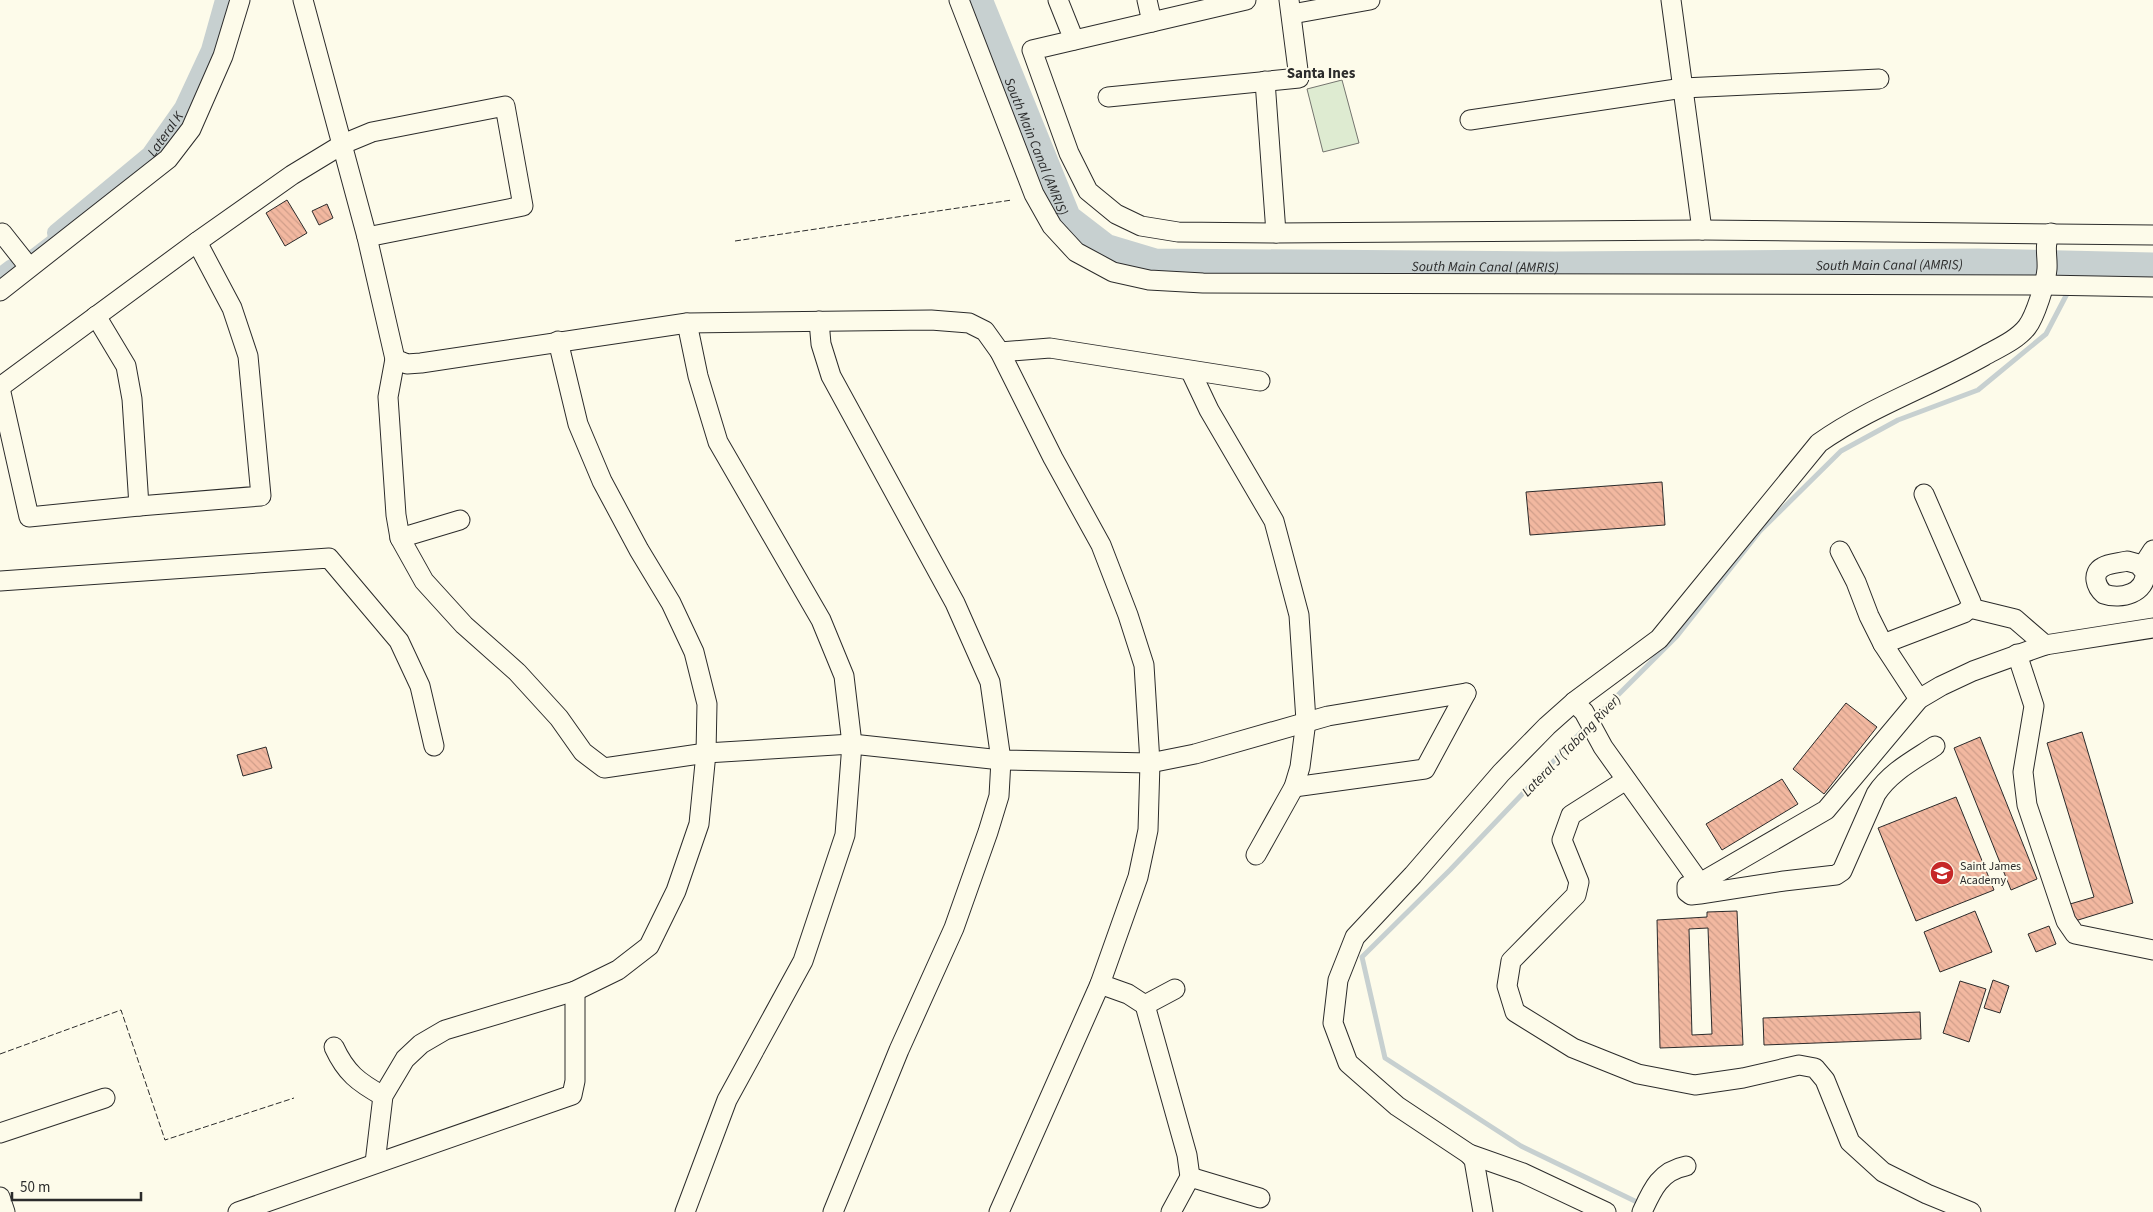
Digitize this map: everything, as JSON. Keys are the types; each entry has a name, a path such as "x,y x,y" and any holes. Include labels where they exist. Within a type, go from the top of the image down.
{"street":[{"path":"0,291 168,159 191,129 224,56 240,0"},
{"path":"303,0 367,237 395,359 388,397 395,506 400,538 424,581 464,625 517,672 559,718 583,752 604,768 706,753 852,744 1001,760 1150,763 1195,754 1306,721 1466,693 1428,776 1294,787"},
{"path":"959,0 1034,194 1052,226 1076,252 1113,272 1149,280 1204,283 2050,280 2081,285 2153,287"},
{"path":"1058,0 1074,40"},
{"path":"1147,0 1152,22"},
{"path":"1246,0 1032,50 1069,153 1088,191 1116,214 1142,226 1178,232 1702,230 2048,237 2153,234"},
{"path":"1108,97 1299,78 1290,7 1370,0"},
{"path":"1671,0 1702,230"},
{"path":"1470,120 1683,88 1879,79"},
{"path":"1265,81 1276,233"},
{"path":"197,242 232,308 248,356 261,496 30,517 0,387 197,242 292,175 343,144 372,132 506,106 523,206 367,237"},
{"path":"2,233 29,267"},
{"path":"1606,1212 1523,1173 1469,1154 1397,1106 1348,1063 1334,1023 1338,980 1355,937 1413,875 1501,773 1547,726 1579,707 1659,639 1819,443 1843,426 1963,368 2009,342 2027,327 2050,280 2048,237"},
{"path":"96,316 126,366 132,399 139,506"},
{"path":"395,359 406,364 421,363 687,323 820,321 931,320 969,323 984,331 1000,352 1053,458 1101,545 1128,615 1144,665 1150,763 1148,830 1138,877 1100,984 999,1212"},
{"path":"820,321 821,344 831,376 955,603 990,682 1001,760 999,796 957,919 899,1050 833,1212"},
{"path":"685,1212 727,1100 803,961 845,835 852,744 844,676 821,620 718,442 698,376 687,323"},
{"path":"375,1163 383,1096 405,1059 421,1044 446,1030 575,991 618,970 649,946 676,891 699,824 706,753 707,704 694,652 671,603 639,550 602,481 578,424 558,341"},
{"path":"1000,352 1050,348 1191,372 1260,381"},
{"path":"1191,372 1209,410 1274,521 1299,615 1306,721 1300,767 1294,787 1256,855"},
{"path":"1882,644 1964,613 1970,608 1971,602 1924,494"},
{"path":"400,538 460,520"},
{"path":"2146,578 2153,550"},
{"path":"1840,551 1856,582 1882,644 1919,699"},
{"path":"0,581 329,558 399,641 420,686 434,746"},
{"path":"1970,608 2015,619 2044,645"},
{"path":"1935,746 1882,784 1842,871 1836,875 1700,894 1690,895 1687,892 1687,886 1700,883 1826,810 1919,699 1973,671 2044,645 2153,628"},
{"path":"2017,654 2034,706 2023,772 2027,805 2066,921 2075,934 2153,950"},
{"path":"1579,707 1603,747 1700,883"},
{"path":"1626,780 1571,815 1562,840 1579,882 1576,895 1511,961 1507,986 1516,1012 1573,1048 1638,1074 1695,1085 1743,1078 1799,1065 1815,1068 1825,1080 1850,1142 1883,1172 1927,1194 1970,1212"},
{"path":"1100,984 1128,994 1144,1005 1187,1155 1190,1177 1171,1212"},
{"path":"1144,1005 1175,989"},
{"path":"238,1212 572,1095 575,1081 575,991"},
{"path":"334,1047 341,1062 357,1081 383,1096"},
{"path":"0,1133 105,1098"},
{"path":"1469,1154 1474,1160 1483,1212"},
{"path":"1642,1212 1650,1193 1662,1177 1673,1169 1686,1166"},
{"path":"1190,1177 1260,1198"},
{"path":"0,1197 5,1212"}],"green space":[{"path":"1342,80 1359,143 1323,152 1307,89"}],"building":[{"path":"287,200 307,233 285,246 266,213"},
{"path":"327,204 333,218 319,225 312,211"},
{"path":"1662,482 1665,525 1530,535 1526,492"},
{"path":"1846,703 1877,727 1824,794 1793,769"},
{"path":"2082,732 2133,903 2075,921 2070,904 2094,897 2047,743"},
{"path":"1980,737 2037,879 2011,890 1954,748"},
{"path":"266,747 272,768 243,776 237,755"},
{"path":"1782,779 1798,804 1722,850 1706,824"},
{"path":"1956,797 1994,890 1916,921 1878,828"},
{"path":"1737,911 1743,1045 1660,1048 1657,920 1707,917 1707,912","holes":["1708,928 1712,1034 1692,1035 1689,929"]},
{"path":"1975,911 1992,952 1940,972 1924,932"},
{"path":"2049,926 2056,944 2036,952 2028,934"},
{"path":"1993,980 2009,986 2000,1013 1984,1008"},
{"path":"1960,981 1986,989 1969,1042 1943,1033"},
{"path":"1920,1012 1921,1039 1764,1045 1763,1018"}],"waterway":[{"name":"Lateral K","path":"56,233 150,155 183,108 210,50 224,0"},
{"name":"South Main Canal (AMRIS)","path":"977,0 1066,219 1105,249 1155,264 1555,267 1978,264 2153,268"},
{"path":"26,256 56,233"},
{"path":"12,268 20,261"},
{"name":"Lateral J (Tabang River)","path":"2074,281 2082,266"},
{"name":"Lateral K","path":"0,277 12,268"},
{"name":"Lateral J (Tabang River)","path":"1593,720 1677,636 1760,531 1841,451 1898,420 1978,390 2046,334 2069,290"},
{"name":"Lateral J (Tabang River)","path":"1587,726 1450,870 1362,957 1385,1058 1521,1146 1641,1204"}],"fence":[{"path":"735,241 1012,200"},
{"path":"0,1054 121,1010 165,1140 294,1098"}],"place":[{"name":"Saint James Academy","path":"1942,873"}],"district":[{"name":"Santa Ines","path":"1321,73"}]}
